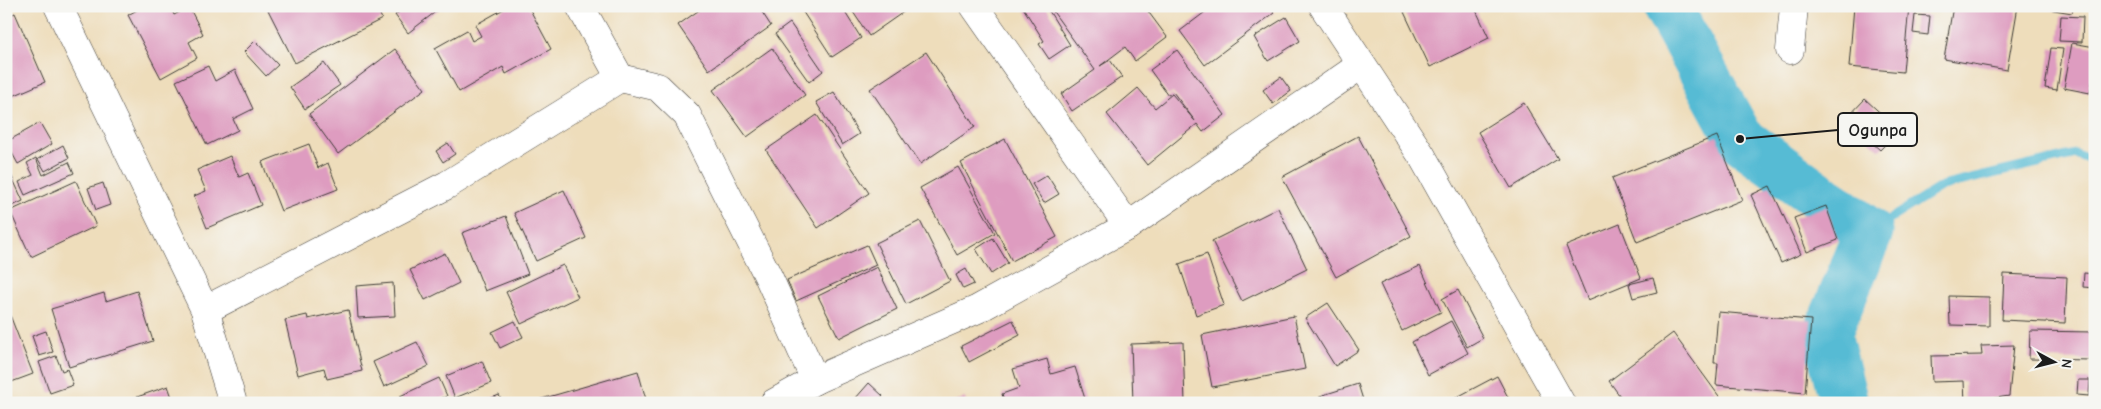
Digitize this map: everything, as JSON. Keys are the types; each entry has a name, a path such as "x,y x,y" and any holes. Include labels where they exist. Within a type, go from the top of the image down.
{"street":[{"path":"58,6 206,310 233,403"},
{"path":"580,6 620,78"},
{"path":"974,6 1128,226"},
{"path":"1323,6 1422,156 1561,403"},
{"path":"1790,50 1794,6"},
{"path":"774,403 815,380 978,309 1128,226 1362,65"},
{"path":"206,310 448,185 620,78 658,87 687,115 770,278 815,380"}],"building":[{"path":"144,6 170,6 174,15 189,7 203,34 189,42 197,58 161,78 128,15"},
{"path":"266,6 376,6 382,19 295,63"},
{"path":"406,6 443,6 408,33 395,15"},
{"path":"509,6 528,6 551,49 506,74 503,67 459,92 435,48 467,30 472,41 481,36 475,25"},
{"path":"705,6 758,6 771,26 709,70 678,25"},
{"path":"799,6 841,6 861,38 832,57"},
{"path":"849,6 912,6 869,36"},
{"path":"1022,6 1046,6 1070,45 1049,59 1039,44 1044,41"},
{"path":"1049,6 1144,6 1167,37 1135,61 1125,47 1100,66 1110,60 1122,77 1072,111 1061,94 1095,70"},
{"path":"1213,6 1270,6 1274,13 1205,65 1180,31"},
{"path":"1415,6 1474,6 1489,38 1430,67 1404,12"},
{"path":"1854,6 1909,6 1903,72 1849,67"},
{"path":"1953,6 2018,6 2007,70 1944,59"},
{"path":"2048,6 2074,6 2072,13 2048,9"},
{"path":"15,13 45,82 6,99 6,17"},
{"path":"1915,15 1930,16 1928,35 1913,33"},
{"path":"2061,16 2083,17 2082,42 2059,41"},
{"path":"1286,17 1300,41 1268,61 1254,37"},
{"path":"790,23 823,71 809,82 775,34"},
{"path":"255,41 278,65 266,76 244,52"},
{"path":"2072,43 2095,47 2095,69 2090,93 2064,88"},
{"path":"772,48 805,95 747,137 713,90"},
{"path":"2051,48 2063,49 2057,90 2045,88"},
{"path":"395,49 425,89 338,154 309,114"},
{"path":"1177,50 1225,115 1203,132 1197,124 1147,165 1107,114 1138,88 1155,108 1172,94 1195,121 1173,92 1168,95 1150,70"},
{"path":"926,52 975,127 920,164 870,89"},
{"path":"324,63 340,85 305,109 290,87"},
{"path":"208,66 215,81 235,70 253,109 233,119 238,130 207,145 176,81"},
{"path":"1281,77 1291,91 1273,104 1263,90"},
{"path":"834,92 859,134 842,145 816,102"},
{"path":"1865,99 1899,130 1880,150 1846,119"},
{"path":"1524,103 1558,159 1511,188 1478,132"},
{"path":"817,115 869,193 818,228 766,150"},
{"path":"40,123 52,144 18,164 6,142"},
{"path":"1358,136 1411,236 1336,277 1282,177"},
{"path":"1717,136 1742,200 1637,242 1612,178"},
{"path":"1005,139 1057,237 1012,261 961,163"},
{"path":"448,143 455,154 443,162 436,151"},
{"path":"309,144 318,168 328,163 338,189 281,211 262,162"},
{"path":"63,145 69,158 45,171 38,159"},
{"path":"230,156 239,177 248,173 261,205 207,228 194,196 206,191 197,170"},
{"path":"36,158 43,175 69,162 74,173 25,195 19,182 33,175 27,163"},
{"path":"6,164 23,201 6,209"},
{"path":"958,167 995,233 957,255 920,188"},
{"path":"1047,175 1059,194 1044,203 1032,184"},
{"path":"76,181 96,226 31,257 10,211"},
{"path":"103,183 110,205 96,210 88,188"},
{"path":"1770,186 1801,254 1781,263 1751,195"},
{"path":"564,190 586,238 536,261 514,213"},
{"path":"1826,206 1838,240 1807,252 1794,218"},
{"path":"1278,208 1307,269 1242,301 1212,241"},
{"path":"506,216 528,274 485,291 462,233"},
{"path":"920,221 950,281 906,304 876,243"},
{"path":"1620,224 1641,278 1588,300 1566,246"},
{"path":"993,238 1008,263 991,274 976,249"},
{"path":"867,245 876,265 796,301 787,280"},
{"path":"445,253 459,283 425,300 410,270"},
{"path":"1207,254 1224,305 1196,315 1179,264"},
{"path":"563,265 578,297 521,324 506,292"},
{"path":"1420,266 1441,312 1402,331 1380,284"},
{"path":"877,267 897,309 839,338 818,296"},
{"path":"966,269 974,284 963,289 956,275"},
{"path":"2084,273 2095,274 2095,288 2083,287"},
{"path":"2004,274 2067,277 2065,323 2002,320"},
{"path":"1653,278 1657,292 1633,298 1629,284"},
{"path":"393,283 395,316 358,318 356,286"},
{"path":"1458,290 1483,338 1467,347 1442,299"},
{"path":"137,291 153,341 69,367 51,309 104,293 106,301"},
{"path":"1949,296 1989,297 1989,326 1950,325"},
{"path":"1328,303 1359,350 1335,366 1305,318"},
{"path":"6,305 33,374 6,384"},
{"path":"348,310 362,371 327,379 324,368 298,375 285,320 307,315 308,319"},
{"path":"1718,312 1811,320 1805,393 1716,385 1718,363 1714,363"},
{"path":"1294,316 1305,369 1212,387 1202,335"},
{"path":"1013,320 1020,335 969,362 961,346"},
{"path":"515,321 523,337 500,348 492,332"},
{"path":"1451,321 1468,353 1428,375 1412,342"},
{"path":"46,331 53,352 39,356 32,336"},
{"path":"2030,331 2094,332 2093,360 2029,359"},
{"path":"1673,333 1724,403 1625,403 1609,381"},
{"path":"417,342 429,366 384,387 373,362"},
{"path":"1183,342 1185,403 1133,403 1131,344"},
{"path":"2014,345 2009,396 1965,403 1964,381 1932,382 1931,356 1982,355 1981,346"},
{"path":"56,356 62,371 67,369 73,385 50,393 39,362"},
{"path":"1047,359 1051,374 1075,367 1086,402 1005,403 1002,394 1019,388 1013,369"},
{"path":"482,361 491,383 455,398 446,376"},
{"path":"638,371 647,403 539,403 538,400"},
{"path":"1497,376 1511,403 1447,403 1461,395"},
{"path":"439,378 447,396 431,403 403,403 400,396"},
{"path":"2078,380 2090,380 2089,396 2077,395"},
{"path":"869,383 883,396 877,403 859,403 855,399"},
{"path":"1358,384 1364,403 1322,403 1320,396"},
{"path":"168,386 174,403 123,403 123,402"},
{"path":"499,395 502,403 480,403"},
{"path":"965,398 966,403 952,403 952,402"}],"waterway":[{"path":"1667,6 1740,139 1869,232 1827,334 1844,403"},
{"path":"1869,232 1942,186 2076,154 2095,162"}],"place":[{"name":"Ogunpa","path":"1740,139"}]}
